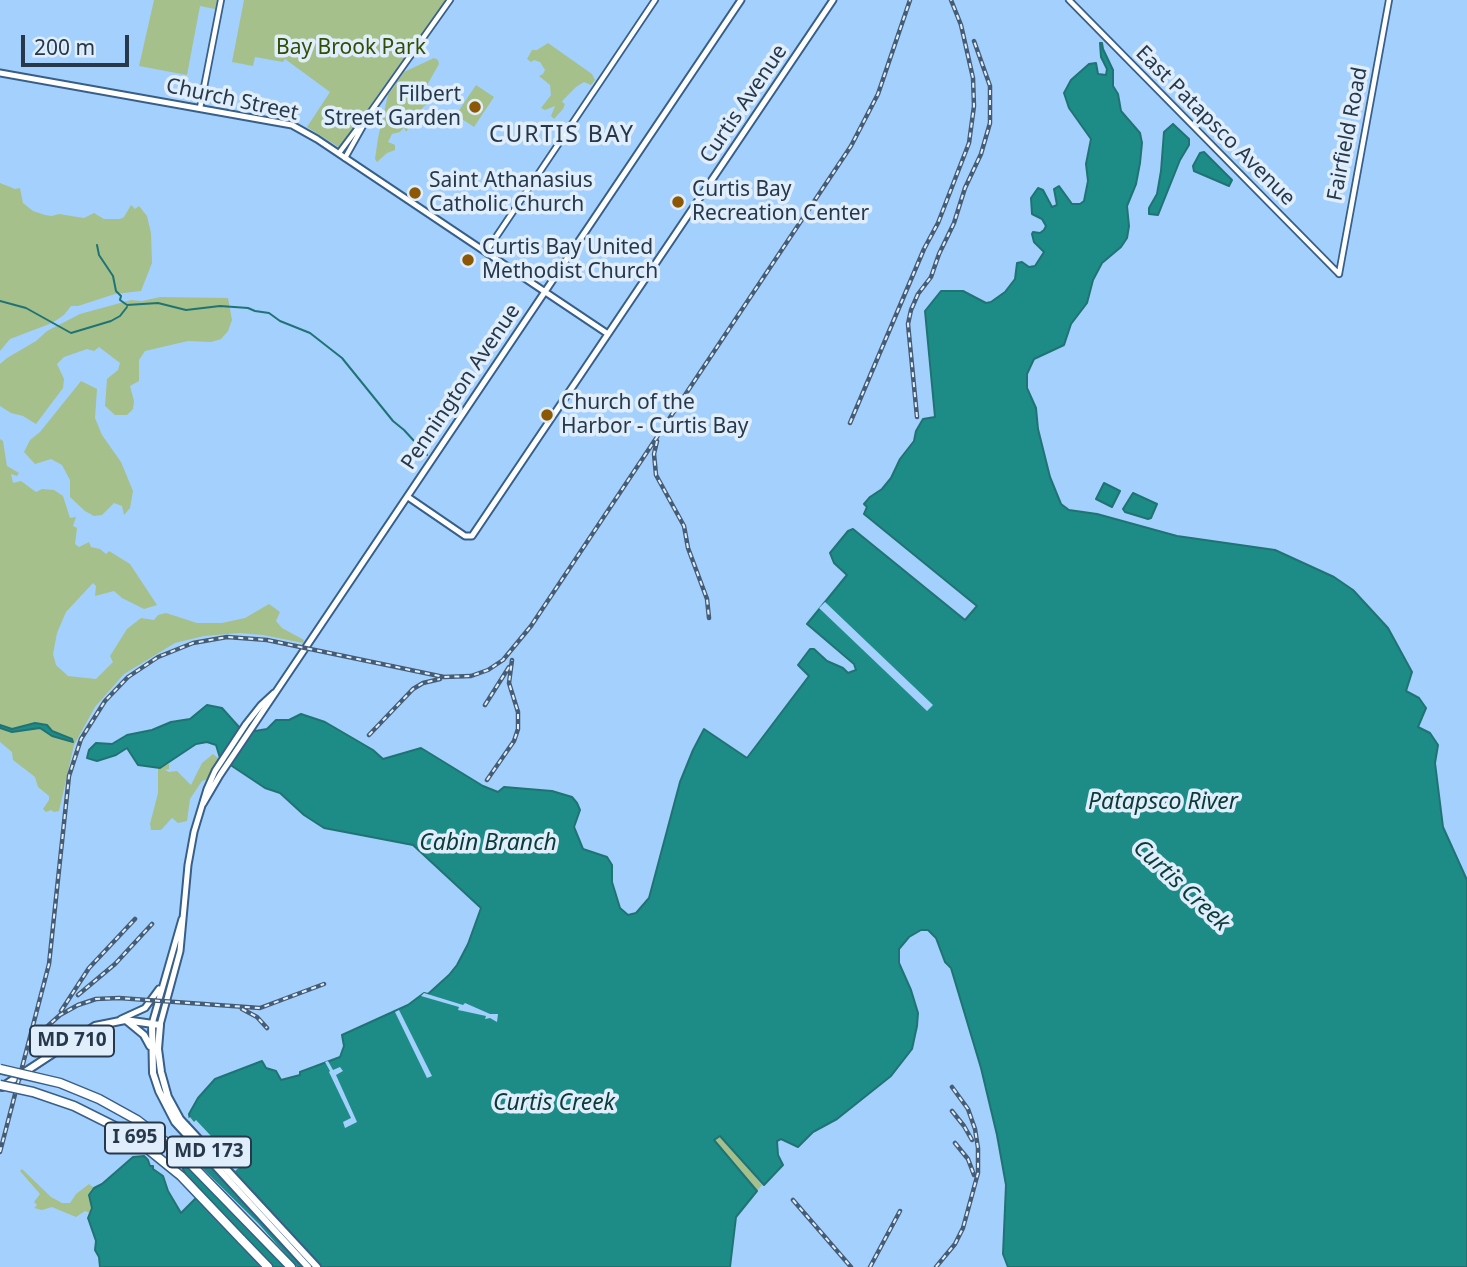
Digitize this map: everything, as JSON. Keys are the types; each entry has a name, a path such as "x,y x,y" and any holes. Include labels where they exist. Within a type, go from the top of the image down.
{"highway":[{"name":"I 695","path":"0,1069 79,1090 118,1108 153,1131 212,1183 290,1267"},
{"name":"I 695","path":"0,1087 33,1093 74,1106 128,1133 181,1176 268,1267"}],"main road":[{"name":"Pennington Avenue","path":"317,1267 187,1128 174,1110 163,1082 158,1049 160,1025 183,937 191,846 204,804 223,765 261,705 280,688 741,0"},
{"name":"Curtis Avenue","path":"418,504 469,537 473,534 833,0"},
{"name":"Church Street","path":"0,73 292,125 339,153 608,334"},
{"path":"418,504 412,496 439,450"},
{"path":"408,497 418,504"},
{"name":"Pennington Avenue","path":"183,916 152,1024 153,1073 159,1091 182,1132 309,1267"},
{"path":"116,1021 145,1008 165,977"},
{"path":"125,1020 144,1035 151,1049"},
{"name":"MD 710","path":"0,1087 95,1026 125,1020 160,1025"}],"street":[{"path":"200,108 221,0"},
{"path":"339,153 450,0"},
{"path":"486,252 655,0"},
{"name":"East Patapsco Avenue","path":"1069,0 1339,274"},
{"name":"Fairfield Road","path":"1339,274 1389,0"},
{"path":"345,158 372,110"}],"green space":[{"path":"154,0 217,0 215,9 200,6 187,75 139,66"},
{"name":"Bay Brook Park","path":"244,0 446,0 340,148 307,127 330,92 285,59 283,62 255,57 253,66 232,62"},
{"path":"548,43 592,74 595,80 591,85 584,82 576,87 563,100 563,109 554,119 551,116 555,106 545,110 541,108 551,95 550,85 539,76 545,70 540,62 527,59 532,50"},
{"path":"434,58 439,64 422,94 434,102 424,106 406,132 404,127 400,132 392,134 388,142 395,145 395,150 377,162 375,159 378,138 388,95 404,72"},
{"name":"Filbert Street Garden","path":"476,85 494,97 474,127 456,115"},
{"path":"0,183 15,189 20,188 23,203 33,211 45,215 84,218 94,213 104,219 120,219 131,205 135,209 139,206 147,216 151,233 152,263 141,291 115,294 71,306 52,323 10,339 0,351"},
{"path":"160,297 228,298 232,320 221,339 211,342 188,341 145,351 139,360 139,381 130,386 134,401 133,409 127,415 115,415 105,406 107,379 118,370 120,363 99,347 94,351 87,349 64,357 57,364 64,379 63,388 36,424 0,406 0,364 7,358 36,341 47,331 80,314 131,300 142,301"},
{"path":"81,381 97,389 95,418 102,435 121,462 133,491 130,508 124,515 122,506 114,503 102,515 94,516 85,511 70,497 70,480 62,465 51,459 35,464 24,452 30,440 40,432"},
{"path":"0,439 3,441 7,466 19,473 17,476 11,474 13,483 21,481 36,492 42,489 54,490 63,496 70,518 76,517 73,526 77,528 75,544 79,547 89,542 91,547 106,554 109,551 130,564 157,605 144,609 114,591 95,596 96,586 93,583 66,612 57,633 53,654 56,665 68,676 96,679 113,662 110,656 127,629 141,618 154,620 158,615 166,613 197,623 222,623 245,618 269,604 280,612 276,621 282,628 304,640 303,643 240,633 204,636 175,643 124,674 95,707 74,745 59,811 54,812 46,812 43,809 49,796 38,787 35,777 13,760 12,752 0,742 0,728 12,732 40,728 52,736 72,739 52,731 47,725 35,723 12,729 0,725"},
{"path":"213,754 219,759 208,779 202,781 190,799 187,821 178,823 172,818 161,830 151,830 158,793 158,768 169,764 169,769 165,770 177,771 191,785 202,763"},
{"path":"720,1135 762,1185 757,1191 714,1140"},
{"path":"22,1169 51,1197 62,1203 70,1203 76,1194 89,1184 94,1188 90,1191 103,1198 91,1227 88,1218 90,1213 85,1211 76,1217 52,1207 42,1210 34,1208 37,1205 34,1202 40,1194 20,1171"}],"water":[{"name":"Patapsco River","path":"1100,43 1113,70 1113,86 1118,94 1121,111 1140,133 1140,163 1136,184 1127,206 1127,238 1121,247 1102,263 1093,280 1087,303 1071,324 1064,345 1034,359 1027,374 1027,388 1036,408 1038,429 1050,477 1061,504 1069,510 1097,514 1177,536 1275,550 1334,577 1353,590 1388,628 1412,672 1406,691 1419,698 1426,708 1418,727 1430,733 1438,745 1435,763 1443,827 1467,880 1467,1267 1008,1267 1003,1254 1006,1185 981,1068 951,968 945,962 936,938 928,930 921,930 909,937 899,949 899,963 918,1013 912,1049 891,1076 837,1119 813,1132 798,1147 781,1139 777,1141 778,1155 783,1165 764,1185 720,1136 714,1140 757,1191 736,1217 730,1267 100,1267 95,1250 96,1241 88,1218 92,1208 89,1195 94,1188 133,1157 144,1156 150,1166 163,1176 181,1213 197,1197 183,1169 182,1147 191,1126 189,1114 198,1098 215,1079 262,1061 266,1068 276,1071 281,1080 300,1075 300,1072 340,1057 344,1046 342,1035 408,1005 424,993 428,994 449,975 468,944 481,908 413,845 324,828 304,815 280,793 265,788 220,758 216,745 207,742 196,744 160,768 138,765 127,748 97,761 87,758 89,750 96,743 112,744 127,735 190,719 207,705 222,708 239,727 255,731 267,729 276,720 289,720 301,714 325,722 373,750 383,759 421,748 483,786 498,792 504,787 552,791 572,797 580,810 574,827 583,849 607,857 612,865 612,882 620,908 628,915 636,913 649,898 680,782 704,729 747,758 809,676 798,665 810,649 814,649 827,661 848,673 856,670 854,664 807,624 847,575 834,563 830,553 848,531 853,529 965,620 977,606 864,514 867,507 864,504 891,478 900,459 914,441 923,419 935,417 925,311 941,291 963,291 986,303 991,302 1005,292 1015,279 1017,263 1035,266 1044,252 1034,242 1032,234 1040,233 1046,226 1042,219 1032,214 1031,198 1038,188 1043,190 1052,207 1057,205 1054,189 1059,186 1072,204 1084,201 1088,181 1086,164 1091,139 1069,108 1064,93 1071,80 1089,64 1096,63 1098,74 1106,75"},
{"path":"1173,124 1189,139 1189,145 1180,160 1158,215 1149,214 1149,208 1157,194 1164,132"},
{"path":"1204,152 1232,180 1229,186 1194,171 1193,166 1200,153"},
{"path":"1104,483 1120,491 1112,507 1096,499"},
{"path":"1133,493 1157,504 1151,518 1125,512 1123,509"},
{"path":"35,723 47,725 52,731 72,739 73,742 52,736 40,728 12,732 0,728 0,725 12,729"}],"pier":[{"path":"825,602 933,705 927,711 819,608"},
{"path":"424,993 463,1005 465,1003 490,1014 498,1014 497,1022 490,1018 485,1019 486,1016 458,1010 459,1007 421,996"},
{"path":"399,1010 432,1076 427,1078 395,1012"},
{"path":"328,1061 333,1070 340,1067 343,1071 336,1075 357,1122 345,1128 343,1122 351,1118 329,1072 325,1062"},
{"path":"190,1117 194,1122 196,1120 240,1167 235,1171 191,1124 188,1119"},
{"path":"179,1145 258,1223 297,1267 288,1267 179,1154"}],"waterway":[{"path":"97,245 99,255 113,276 120,300 127,305 158,303 186,310 220,306 248,308 269,313 280,321 310,333 342,358 393,421 427,455"},
{"path":"0,301 26,308 71,333 111,321 120,316 127,307"}],"railway":[{"path":"0,1152 49,964 69,776 81,739 105,701 128,677 158,657 193,643 227,637 267,640 444,677 471,676 488,670 503,660 531,626 851,146 878,94 910,0"},
{"path":"850,423 924,249 938,223 969,143 974,106 973,78 961,25 951,0"},
{"path":"917,417 908,324 911,310 918,294 931,277 954,223 990,123 990,86 974,41"},
{"path":"657,441 654,454 656,475 684,526 688,548 707,599 709,618"},
{"path":"487,780 514,741 518,729 518,712 509,683 512,660"},
{"path":"485,705 509,667"},
{"path":"369,735 413,689 423,683 440,679"},
{"path":"61,1011 89,968 135,919"},
{"path":"78,995 115,964 152,924"},
{"path":"32,1045 41,1032 60,1015 96,999 119,998 260,1008 324,984"},
{"path":"242,1009 257,1017 267,1028"},
{"path":"936,1267 955,1244 963,1228 978,1173 975,1129 968,1109 952,1087"},
{"path":"952,1111 972,1140"},
{"path":"955,1143 968,1159 974,1175"},
{"path":"793,1200 851,1267"},
{"path":"870,1267 900,1211"}],"place":[{"name":"Filbert Street Garden","path":"475,107"},
{"name":"Saint Athanasius Catholic Church","path":"415,193"},
{"name":"Curtis Bay Recreation Center","path":"678,202"},
{"name":"Curtis Bay United Methodist Church","path":"468,260"},
{"name":"Church of the Harbor - Curtis Bay","path":"547,415"}],"district":[{"name":"CURTIS BAY","path":"562,135"}],"water label":[{"name":"Cabin Branch","path":"488,843"},
{"name":"Curtis Creek","path":"1181,886"},
{"name":"Curtis Creek","path":"554,1103"}]}
